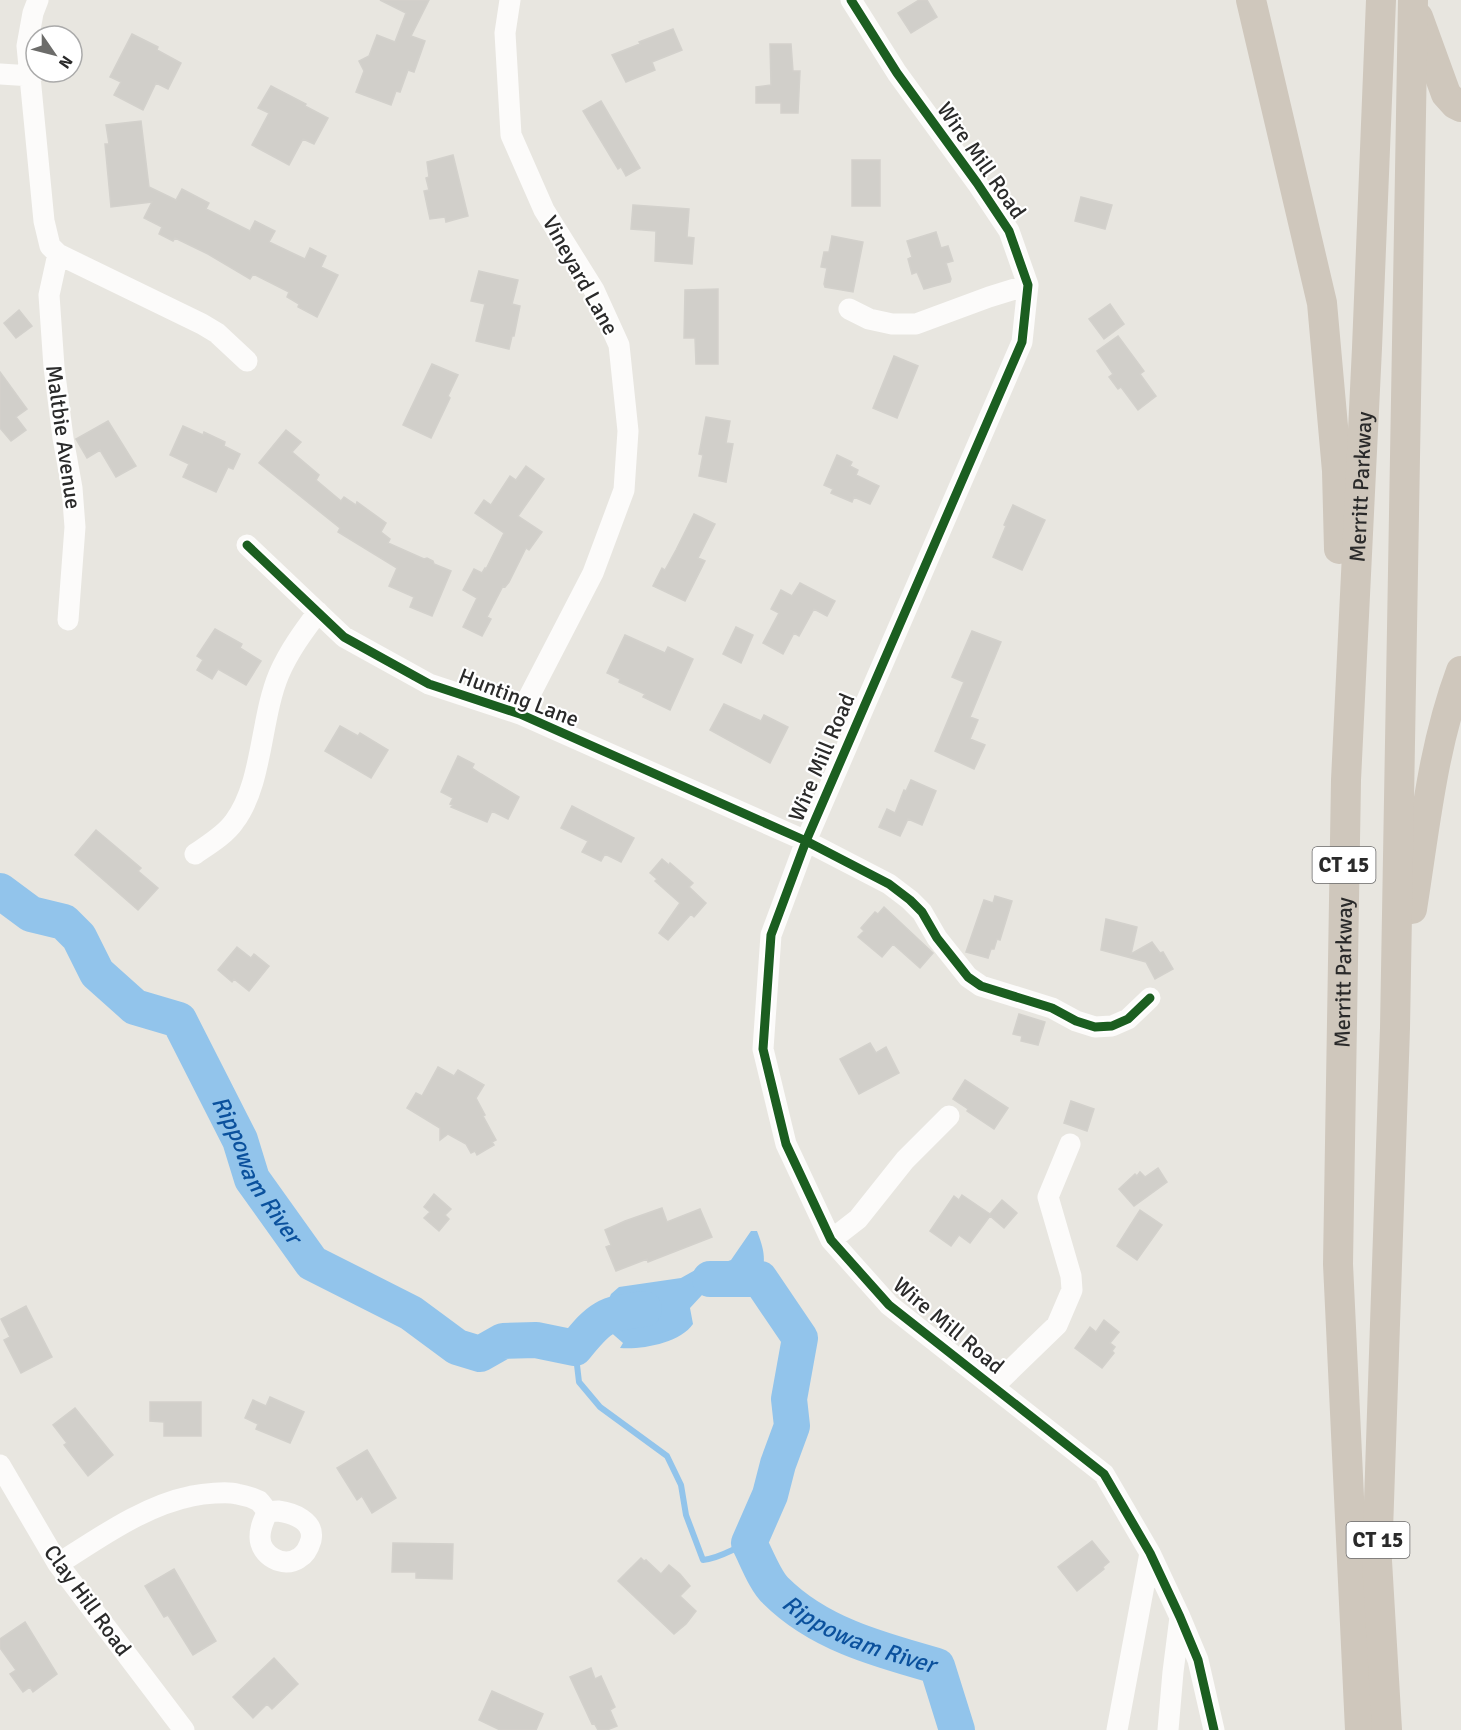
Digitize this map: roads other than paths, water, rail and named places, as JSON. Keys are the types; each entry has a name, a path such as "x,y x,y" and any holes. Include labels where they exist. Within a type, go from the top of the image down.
{"highway":[{"path":"1251,0 1322,303 1337,471 1346,780"},
{"name":"Merritt Parkway","path":"1360,1730 1338,1264 1346,780 1381,0"},
{"path":"1413,1 1446,94 1461,107"},
{"name":"Merritt Parkway","path":"1387,1730 1377,1562 1395,1028 1413,1"},
{"path":"1395,1028 1430,780 1448,707 1461,671"}],"street":[{"path":"31,24 38,0"},
{"name":"Vineyard Lane","path":"510,0 505,33 511,135 544,210 594,290 619,345 628,431 624,490 593,573 520,714"},
{"name":"Wire Mill Road","path":"851,0 897,73 1009,231 1028,285 1022,342 806,841 771,935 763,1049 786,1144 831,1240 889,1305 1104,1474 1150,1553 1180,1617 1198,1660 1214,1730"},
{"path":"0,74 24,76"},
{"path":"33,84 44,221 50,246 58,254 202,324 217,333 247,361"},
{"name":"Maltbie Avenue","path":"58,254 49,295 54,367 72,488 75,527 68,620"},
{"path":"849,309 869,319 892,324 915,324 1028,285"},
{"name":"Hunting Lane","path":"247,545 344,637 429,684 520,714 806,841 889,884 922,912 937,938 968,977 981,986 1052,1008 1076,1021 1095,1027 1112,1026 1128,1018 1150,998"},
{"path":"195,854 233,824 242,809 252,784 264,722 279,675 295,644 318,612"},
{"path":"831,1240 858,1219 905,1160 949,1116"},
{"path":"993,1387 1057,1325 1072,1290 1071,1276 1048,1197 1070,1144"},
{"name":"Clay Hill Road","path":"0,1464 58,1564 184,1730"},
{"path":"58,1564 116,1528 156,1508 192,1496 235,1493 258,1501 268,1511"},
{"path":"1117,1730 1150,1553"},
{"path":"1168,1730 1180,1617"}],"water":[{"path":"751,1231 757,1231 764,1256 763,1270 754,1294 725,1289 702,1295 690,1308 693,1324 687,1331 660,1344 638,1348 620,1348 623,1343 599,1322 611,1294 619,1287 681,1278 706,1264 720,1264 731,1260"}],"waterway":[{"name":"Rippowam River","path":"0,891 31,914 64,922 79,937 97,973 135,1007 179,1020 240,1140 252,1179 312,1263 411,1313 457,1347 480,1354 503,1341 536,1340 575,1348 597,1323 611,1315 644,1309"},
{"name":"Rippowam River","path":"710,1279 760,1279 800,1338 789,1399 792,1426 770,1495 749,1543 764,1575 776,1591 811,1619 872,1647 937,1666 957,1730"},
{"name":"Rippowam River","path":"575,1348 579,1382 600,1407 667,1456 681,1485 686,1515 703,1560 721,1556 749,1543"}]}
